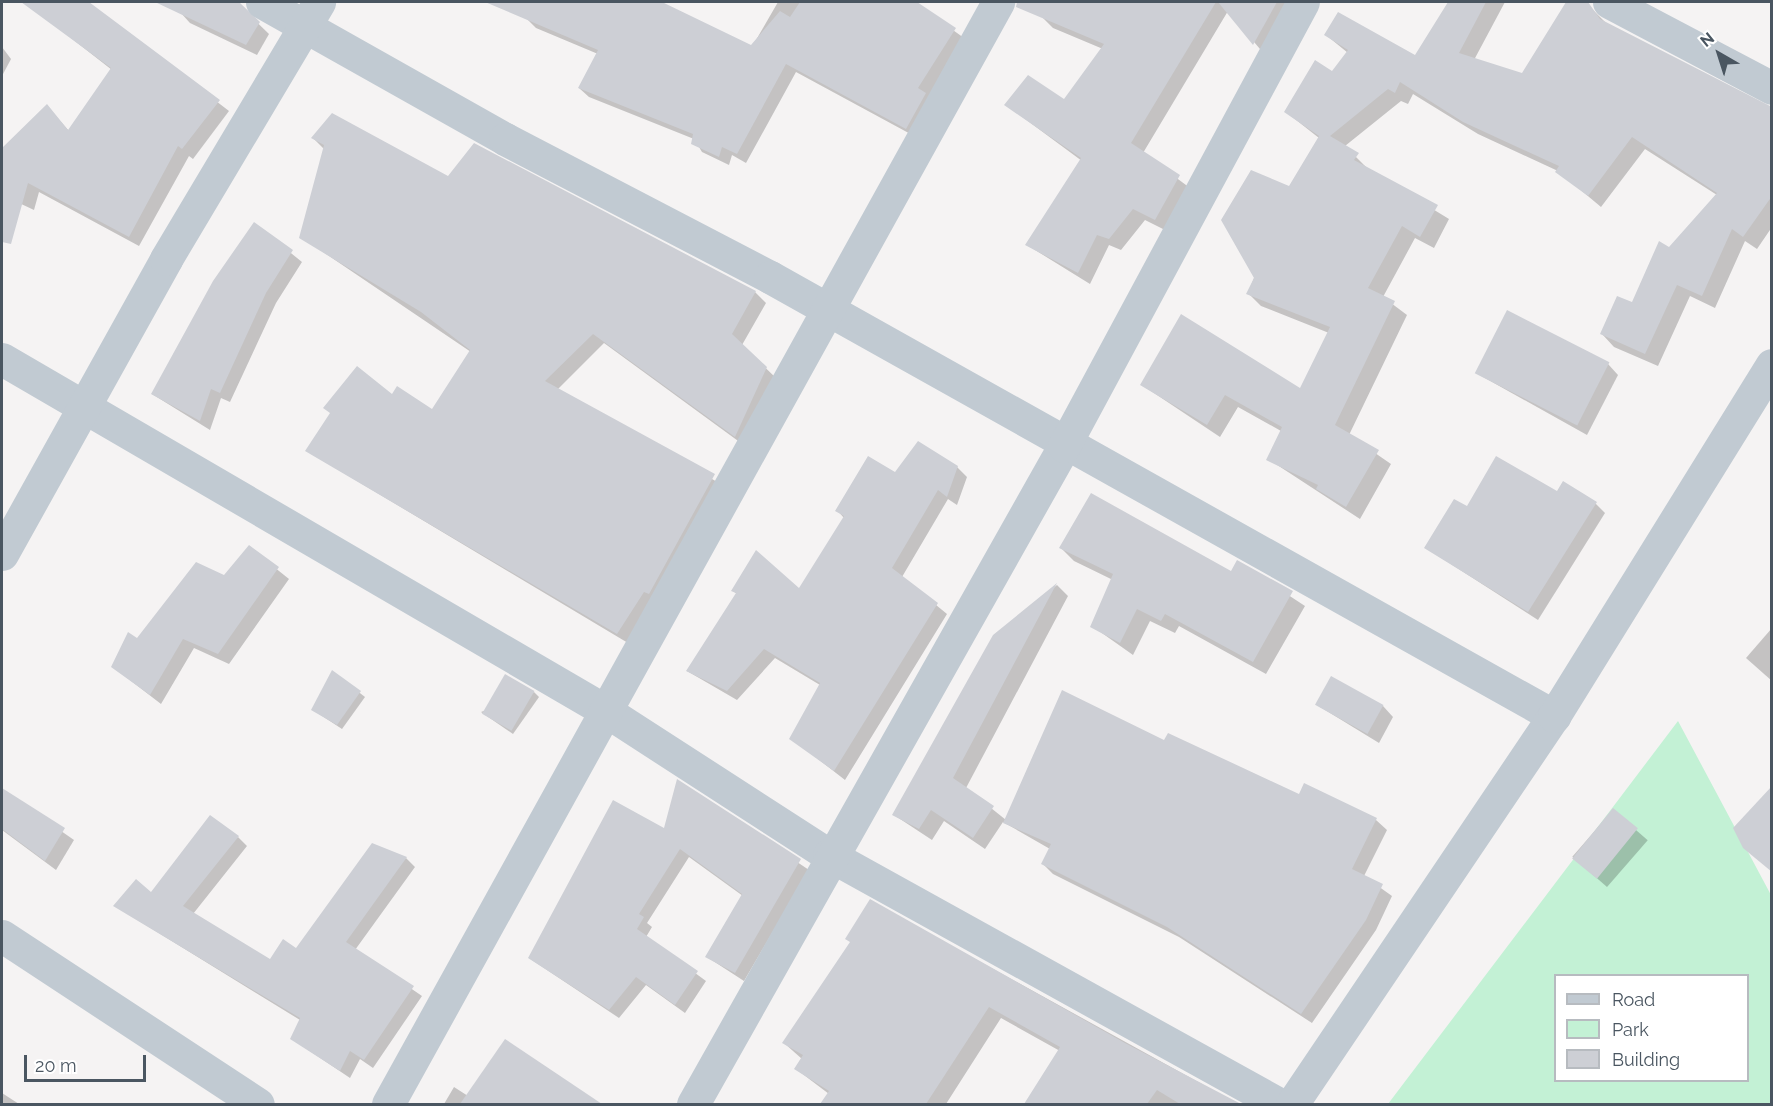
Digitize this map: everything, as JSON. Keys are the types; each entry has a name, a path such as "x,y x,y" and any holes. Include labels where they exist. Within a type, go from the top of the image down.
{"street":[{"path":"262,2 311,14 1064,446 1554,716"},
{"path":"388,1104 998,2"},
{"path":"693,1104 829,855 1064,446 1303,2"},
{"path":"1609,2 1770,84"},
{"path":"2,554 82,409 311,14"},
{"path":"2,359 82,409 606,711 829,855 1279,1104"},
{"path":"1292,1104 1554,716 1772,365"},
{"path":"2,936 258,1104"}],"green space":[{"path":"1678,721 1771,895 1771,1104 1388,1104"}],"building":[{"path":"21,2 89,2 220,100 182,149 178,146 129,237 28,183 11,244 2,242 2,148 47,104 68,130 111,68"},
{"path":"155,2 239,2 260,22 246,45"},
{"path":"485,2 662,2 751,45 780,11 790,17 800,2 917,2 956,28 918,88 926,93 906,129 786,64 737,154 722,147 719,157 691,144 693,134 578,88 598,50"},
{"path":"1017,2 1216,2 1131,143 1180,175 1155,220 1133,209 1109,239 1097,235 1078,273 1025,245 1081,158 1004,105 1028,75 1064,99 1104,44 1016,7"},
{"path":"1218,2 1277,2 1253,45"},
{"path":"1448,2 1486,2 1459,53 1522,73 1566,2 1588,2 1600,19 1772,107 1772,196 1743,237 1732,229 1702,296 1677,285 1645,354 1600,334 1617,296 1632,302 1659,241 1669,247 1717,193 1632,137 1588,196 1555,172 1559,166 1463,122 1400,82 1395,93 1388,89 1330,136 1359,153 1354,160 1438,205 1420,237 1402,226 1368,288 1395,301 1335,425 1379,450 1346,507 1316,489 1318,485 1266,460 1282,427 1225,395 1207,425 1140,385 1181,314 1300,388 1330,327 1246,294 1254,278 1221,220 1251,170 1289,186 1319,136 1284,112 1315,60 1332,71 1348,50 1324,35 1338,12 1415,55"},
{"path":"332,113 448,176 474,143 756,291 732,334 767,367 735,437 593,334 545,381 715,474 649,594 644,592 617,634 305,451 330,413 323,408 357,366 392,394 397,386 432,409 470,350 421,312 299,238 324,145 311,138"},
{"path":"254,222 293,250 266,293 220,393 211,389 200,421 151,394 213,281"},
{"path":"1507,310 1609,362 1577,425 1475,373"},
{"path":"918,441 958,466 947,497 938,490 892,568 938,603 834,771 789,739 820,683 764,649 727,691 686,671 736,593 731,591 756,550 799,588 844,516 835,511 868,456 895,472"},
{"path":"1496,456 1557,491 1563,481 1597,502 1528,612 1424,548 1454,499 1467,506"},
{"path":"1091,493 1231,571 1237,560 1293,591 1253,662 1165,614 1161,621 1137,609 1120,643 1090,627 1113,574 1059,548"},
{"path":"249,545 279,567 218,654 183,639 150,695 111,667 128,632 137,638 196,562 224,575"},
{"path":"1057,583 953,778 994,806 973,838 931,810 919,829 892,815 993,635"},
{"path":"332,670 361,691 337,725 311,710"},
{"path":"505,674 534,691 511,731 482,714"},
{"path":"1331,676 1383,705 1367,734 1315,705"},
{"path":"1062,690 1164,740 1168,733 1299,794 1304,783 1377,818 1352,869 1383,884 1366,920 1301,1014 1167,927 1041,864 1051,844 1003,823"},
{"path":"677,779 801,859 735,973 705,957 742,894 680,849 639,914 644,917 637,929 698,971 675,1005 636,977 609,1010 528,958 613,800 664,828"},
{"path":"1772,786 1772,872 1743,848 1733,828"},
{"path":"2,788 65,828 45,861 2,829"},
{"path":"1613,808 1638,828 1597,879 1572,859"},
{"path":"210,815 239,836 183,906 270,959 283,939 296,948 372,843 407,857 346,942 414,986 364,1060 350,1051 340,1071 290,1039 300,1018 113,906 136,879 151,892"},
{"path":"870,899 1125,1043 1241,1104 1180,1104 1157,1090 1147,1104 1024,1104 1060,1047 989,1007 926,1104 820,1104 829,1091 794,1069 803,1055 782,1043 850,942 845,939"},
{"path":"505,1039 602,1104 460,1104"}]}
